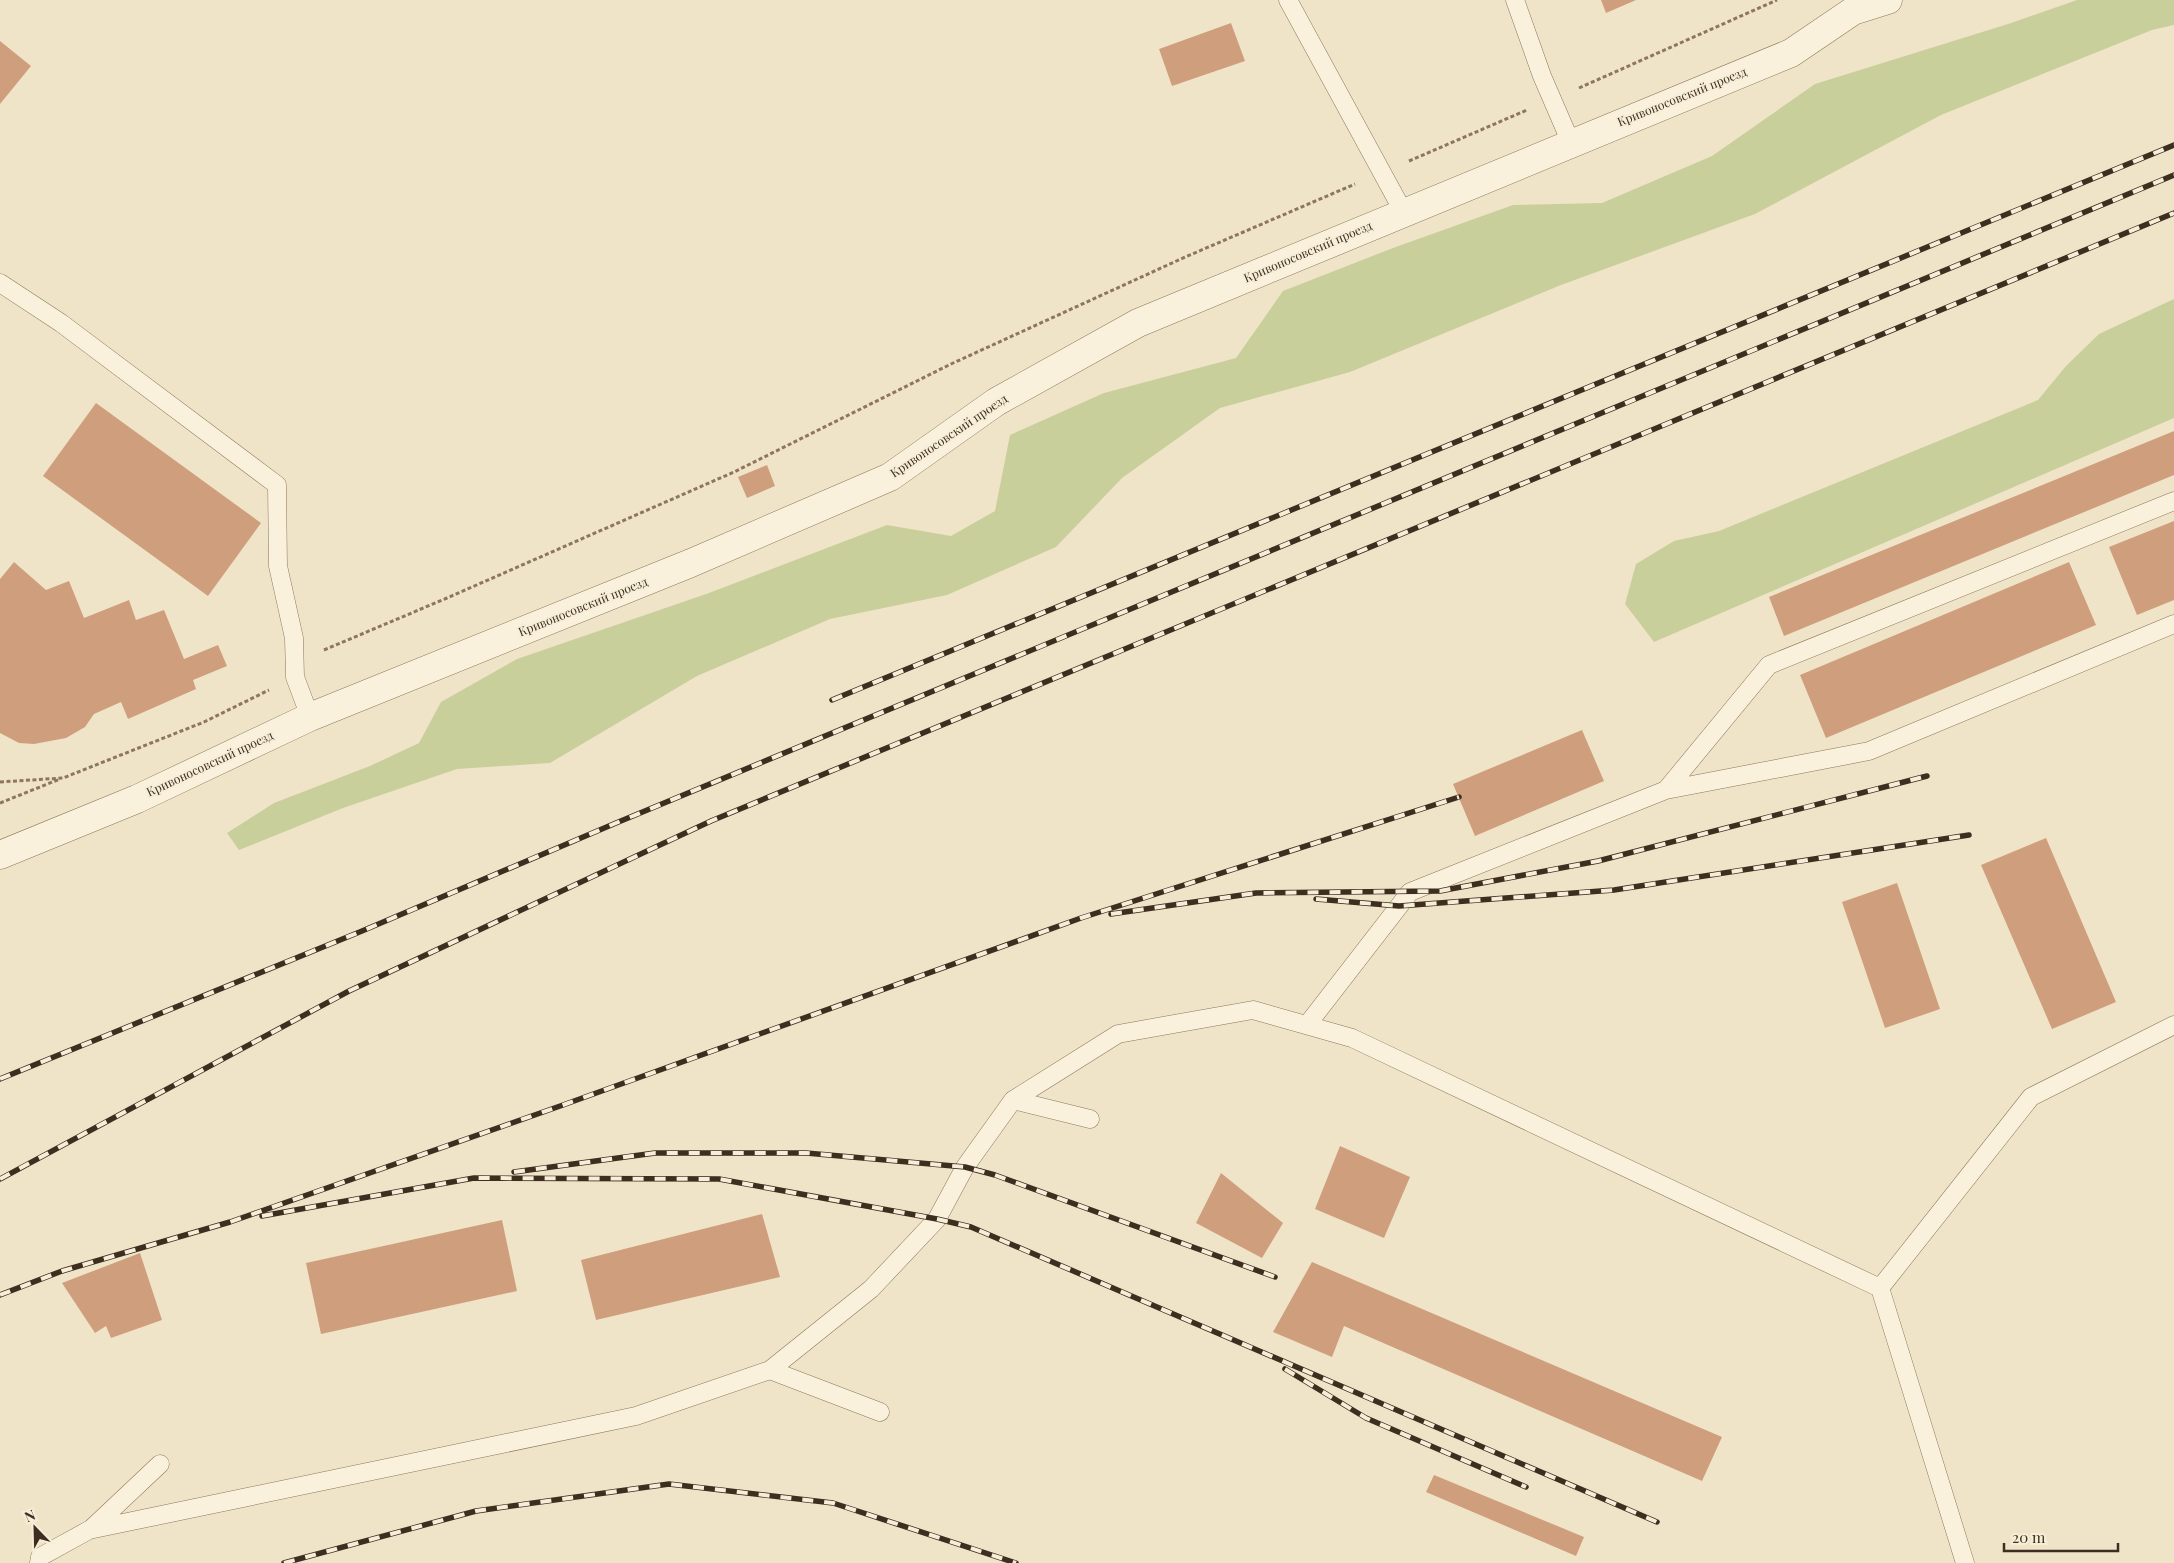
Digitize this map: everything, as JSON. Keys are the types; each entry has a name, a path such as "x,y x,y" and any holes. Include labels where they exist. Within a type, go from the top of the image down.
{"street":[{"name":"Кривоносовский проезд","path":"0,855 137,799 310,717 691,563 890,477 996,402 1138,323 1570,143 1792,53 1853,6 1888,0"}],"lane":[{"path":"1288,0 1404,212"},
{"path":"1515,0 1570,143"},
{"path":"0,283 61,324 277,485 278,566 294,638 295,677 310,717"},
{"path":"1666,790 1769,665 2174,501"},
{"path":"1307,1025 1410,892 1666,790 1869,751 2174,624"},
{"path":"89,1530 636,1416 770,1370 871,1289 937,1219 965,1167 1013,1100 1118,1034 1253,1010 1352,1038 1880,1288 1965,1563"},
{"path":"1880,1288 2031,1098 2174,1025"},
{"path":"1013,1100 1090,1119"},
{"path":"770,1370 880,1412"},
{"path":"39,1563 40,1557 89,1530 160,1464"}],"path":[{"path":"0,803 204,722 295,677 319,652 734,472 950,364 1183,258 1552,100 1777,0"},
{"path":"0,782 63,778"}],"green space":[{"path":"2077,0 2174,0 2174,25 2152,30 1941,115 1755,214 1561,285 1350,372 1220,408 1122,478 1056,547 947,595 830,619 697,676 550,763 457,769 343,808 239,850 227,833 274,803 370,766 419,743 441,702 517,659 709,593 887,525 951,536 995,511 1010,435 1104,393 1236,358 1283,291 1393,248 1513,205 1602,203 1712,156 1815,84 2008,24"},
{"path":"2174,299 2174,418 1654,642 1625,604 1636,564 1674,541 1719,531 2038,400 2066,366 2099,334"}],"building":[{"path":"1601,0 1636,0 1606,13"},
{"path":"1231,23 1245,61 1172,86 1159,49"},
{"path":"0,41 31,66 0,104"},
{"path":"96,403 261,523 208,596 43,476"},
{"path":"2174,431 2174,475 1784,636 1769,597"},
{"path":"767,465 775,486 747,498 738,477"},
{"path":"2174,521 2174,600 2137,615 2109,547"},
{"path":"14,562 46,590 69,581 84,618 129,600 136,620 164,610 184,659 218,645 227,666 193,680 196,689 128,719 121,702 94,714 85,727 66,738 34,744 19,743 0,733 0,579"},
{"path":"2069,562 2096,625 1826,738 1800,675"},
{"path":"1582,730 1604,781 1475,836 1453,784"},
{"path":"2046,838 2116,1002 2052,1029 1981,865"},
{"path":"1897,883 1940,1009 1885,1028 1842,902"},
{"path":"1340,1146 1410,1177 1384,1238 1315,1209"},
{"path":"1221,1173 1283,1223 1262,1258 1196,1223"},
{"path":"762,1214 780,1277 596,1320 581,1260"},
{"path":"502,1220 517,1291 321,1334 306,1263"},
{"path":"140,1253 162,1320 111,1338 106,1326 95,1333 62,1283"},
{"path":"1312,1262 1722,1437 1702,1481 1344,1326 1332,1357 1273,1332"},
{"path":"1434,1475 1584,1537 1576,1556 1426,1492"}],"railway":[{"path":"832,700 2174,145"},
{"path":"0,1079 362,931 616,823 2174,175"},
{"path":"0,1179 349,991 711,821 2174,213"},
{"path":"1111,914 1256,893 1440,891 1598,861 1927,776"},
{"path":"0,1295 62,1271 230,1222 563,1105 1081,918 1459,797"},
{"path":"1316,899 1399,906 1614,890 1969,835"},
{"path":"514,1172 655,1153 806,1153 965,1167 995,1175 1275,1277"},
{"path":"262,1216 474,1178 719,1179 937,1219 971,1227 1657,1522"},
{"path":"1285,1369 1366,1418 1526,1487"},
{"path":"284,1563 476,1511 669,1484 833,1503 1016,1563"}]}
